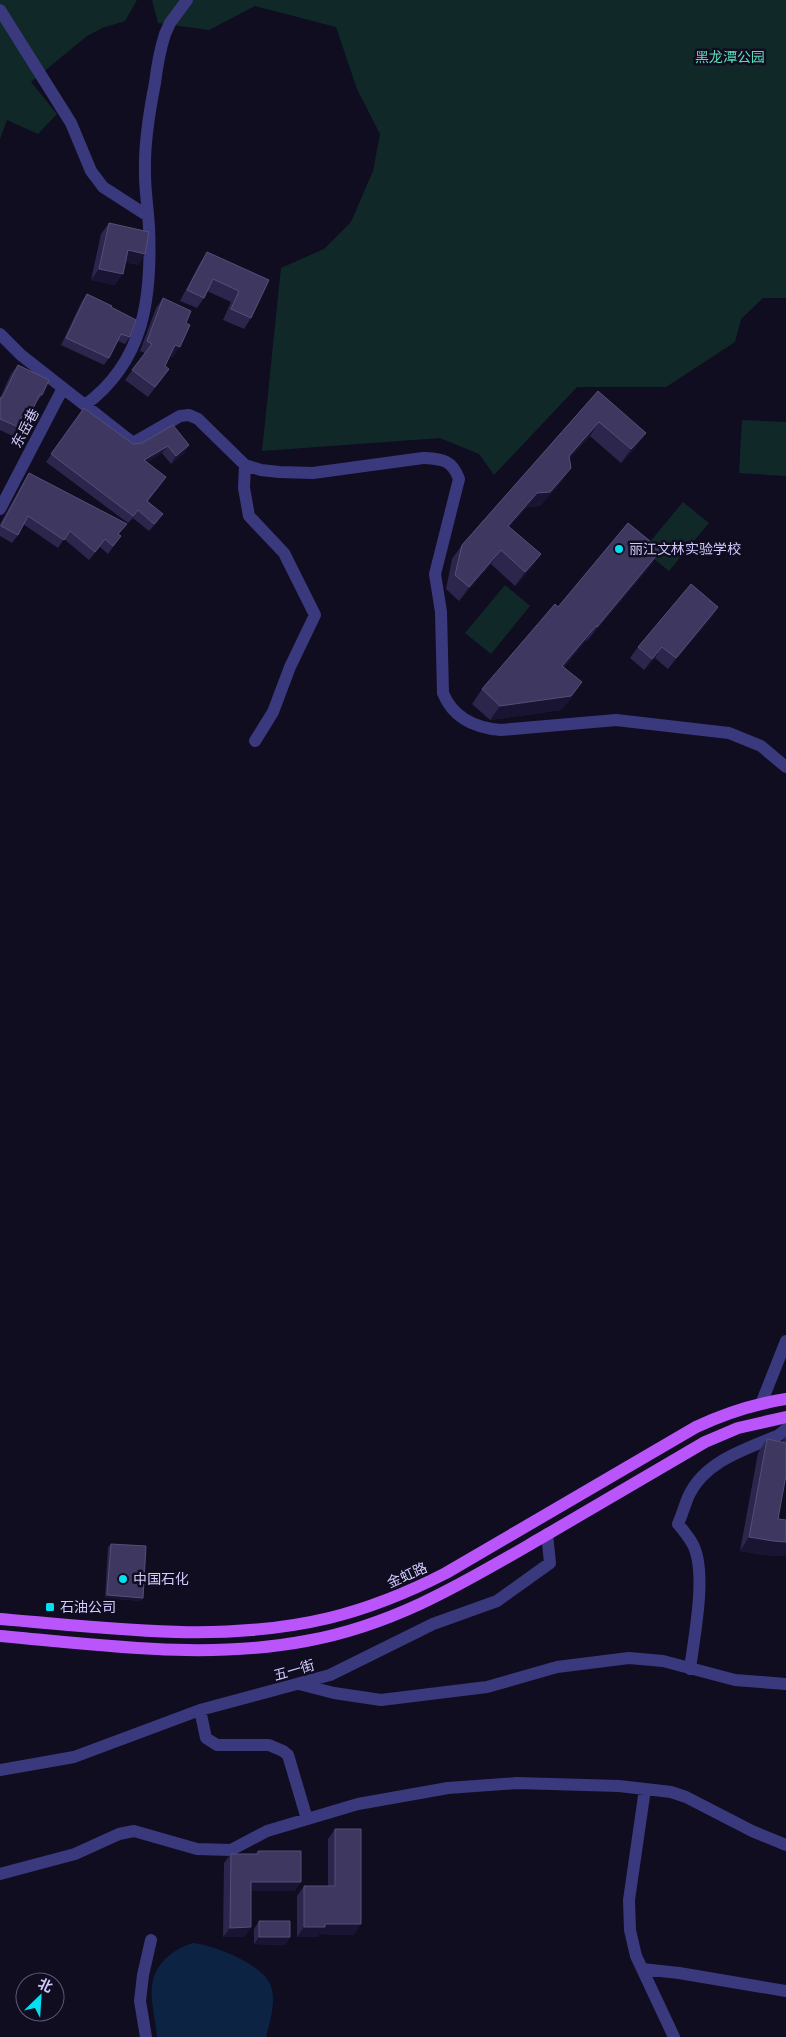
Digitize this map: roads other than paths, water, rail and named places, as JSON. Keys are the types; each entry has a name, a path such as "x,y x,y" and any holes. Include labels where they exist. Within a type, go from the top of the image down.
{"main road":[{"name":"金虹路","path":"0,1619 145,1632 209,1632 240,1631 302,1624 356,1611 404,1593 446,1573 696,1427 732,1411 786,1399"},
{"path":"0,1636 144,1649 177,1650 242,1648 306,1641 361,1628 411,1609 455,1588 705,1442 738,1428 786,1417"}],"street":[{"path":"85,405 108,386 117,375 137,340 148,290 148,216 145,173 146,129 161,45 170,24 187,0"},
{"path":"0,10 71,124 91,171 103,187 148,216"},
{"path":"0,334 21,355 133,442 180,416 194,416 245,465 279,472 313,473 423,458 444,461 456,469 459,479 437,561 435,578 442,612 443,693 446,701 454,711 469,722 484,728 501,730 616,720 729,733 761,746 786,767"},
{"name":"东岳巷","path":"0,509 63,388"},
{"path":"245,465 244,488 250,516 284,553 315,615 290,667 273,712 255,741"},
{"path":"761,1404 786,1341"},
{"path":"690,1669 700,1578 693,1544 678,1524 690,1494 705,1475 722,1461 786,1430"},
{"name":"五一街","path":"0,1770 74,1756 200,1710 330,1675 433,1624 497,1601 550,1563 547,1534"},
{"path":"299,1684 334,1694 381,1700 487,1687 557,1667 629,1658 663,1662 735,1680 786,1684"},
{"path":"200,1710 206,1738 216,1745 269,1745 278,1748 288,1755 307,1819"},
{"path":"0,1874 75,1854 119,1834 134,1831 197,1849 231,1850 267,1831 358,1804 384,1798 482,1785 517,1783 619,1786 671,1792 686,1797 786,1846"},
{"path":"645,1789 628,1915 632,1943 674,2037"},
{"path":"146,2037 140,2001 143,1975 151,1940"},
{"path":"642,1969 679,1973 786,1991"}],"water":[{"path":"193,1943 212,1947 236,1957 257,1969 265,1977 270,1984 273,1997 266,2037 157,2037 152,1998 152,1986 156,1971 172,1953"}],"place":[{"name":"丽江文林实验学校","path":"619,549"},
{"name":"中国石化","path":"123,1579"},
{"name":"石油公司","path":"50,1607"}],"park label":[{"name":"黑龙潭公园","path":"730,57"}]}
